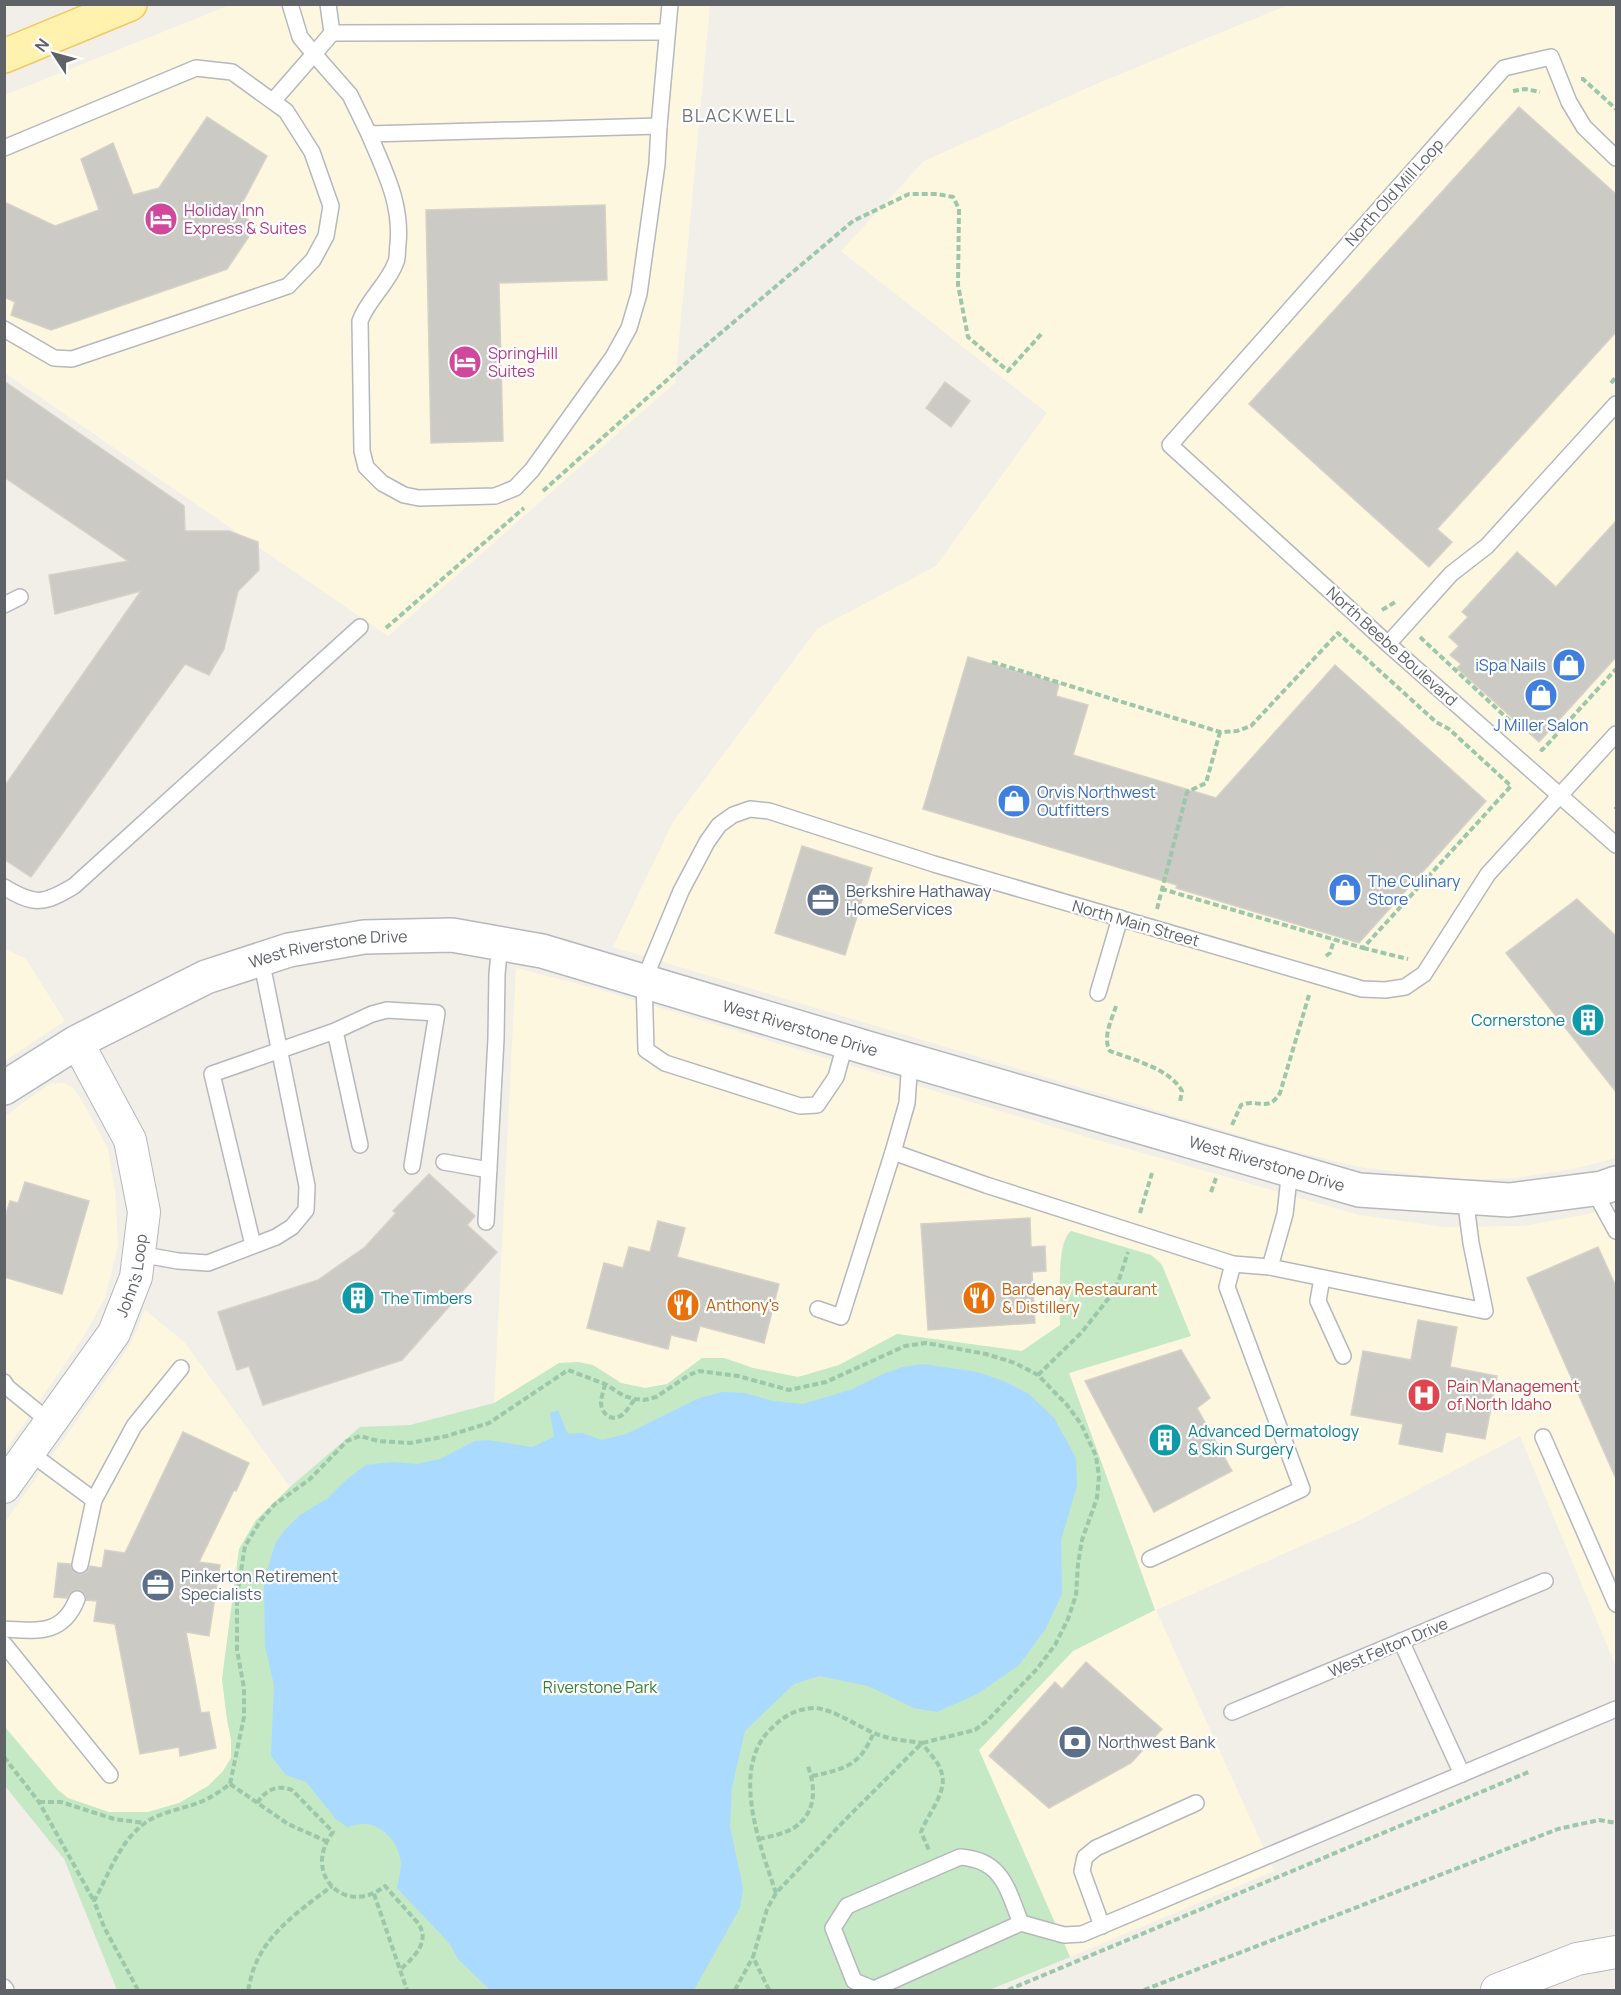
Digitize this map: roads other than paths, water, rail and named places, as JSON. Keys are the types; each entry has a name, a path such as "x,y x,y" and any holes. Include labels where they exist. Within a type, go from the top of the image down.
{"main road":[{"path":"4,56 130,4"}],"street":[{"name":"West Riverstone Drive","path":"4,1088 77,1042 206,977 289,950 364,936 452,935 542,951 1359,1190 1509,1200 1605,1186"},
{"name":"John's Loop","path":"4,1487 114,1333 136,1277 144,1212 130,1140 77,1042"},
{"path":"1497,1990 1577,1959 1617,1952"}],"lane":[{"path":"290,4 300,37 350,95 395,197 399,232 396,262 381,288 365,307 360,321 362,451 366,467 382,483 404,495 420,498 495,496 515,488 532,470 613,357 629,328 639,294 657,164 670,4"},
{"path":"327,4 332,33"},
{"path":"273,101 332,33 668,32"},
{"name":"North Old Mill Loop","path":"1170,445 1504,68 1551,57 1569,102 1584,127 1617,158"},
{"path":"4,148 196,68 232,72 286,111 312,152 331,206 326,236 313,260 288,286 72,359 54,358 4,328"},
{"path":"369,134 659,126"},
{"path":"1388,644 1451,574 1487,546 1617,404"},
{"name":"North Beebe Boulevard","path":"1170,445 1388,644 1617,845"},
{"path":"4,605 20,597"},
{"path":"4,888 38,902 55,897 74,886 360,627"},
{"name":"North Main Street","path":"644,980 681,891 707,842 719,825 733,815 750,809 769,811 934,864 1362,989 1386,990 1405,987 1424,974 1431,965 1465,907 1488,874 1617,734"},
{"path":"1098,993 1120,918"},
{"path":"486,1222 496,1039 496,974 500,944"},
{"path":"139,1254 178,1261 208,1263 276,1237 292,1227 306,1210 307,1186 261,959"},
{"path":"644,980 646,1050 665,1063 800,1106 817,1105 836,1077 846,1041"},
{"path":"253,1245 212,1074 335,1031 372,1014 387,1010 437,1013 412,1166"},
{"path":"335,1031 360,1145"},
{"path":"818,1309 841,1317 907,1103 910,1060"},
{"path":"893,1152 986,1185 1233,1264 1270,1267 1485,1311 1471,1243 1466,1197"},
{"path":"444,1162 489,1170"},
{"path":"1270,1267 1284,1214 1290,1169"},
{"path":"1605,1186 1617,1231"},
{"path":"1150,1559 1302,1489 1227,1287 1233,1264"},
{"path":"1323,1278 1317,1301 1343,1356"},
{"path":"80,1565 94,1500 134,1426 181,1368"},
{"path":"4,1382 7,1387 50,1422"},
{"path":"1543,1437 1617,1605"},
{"path":"29,1452 94,1500"},
{"name":"West Felton Drive","path":"1232,1712 1545,1581"},
{"path":"4,1629 32,1631 54,1628 72,1613 77,1599"},
{"path":"1401,1641 1462,1774"},
{"path":"4,1644 110,1775"},
{"path":"1021,1923 998,1871 976,1858 960,1857 847,1906 833,1928 854,1981 874,1989 1021,1923 1064,1935 1082,1934 1617,1709"},
{"path":"1102,1926 1082,1871 1085,1857 1096,1848 1196,1803"}],"water":[{"path":"923,1364 977,1372 1004,1381 1029,1394 1054,1418 1076,1458 1077,1486 1061,1540 1062,1594 1045,1630 1019,1665 979,1693 937,1712 914,1708 868,1686 820,1676 794,1684 745,1731 732,1787 730,1827 743,1888 740,1908 694,1990 490,1990 458,1959 450,1944 397,1888 401,1864 398,1850 390,1838 379,1828 366,1824 347,1827 336,1819 306,1782 286,1775 271,1756 274,1685 265,1646 264,1583 275,1544 300,1515 328,1498 366,1465 392,1462 417,1464 440,1459 475,1441 488,1440 532,1447 554,1437 550,1413 558,1410 568,1434 582,1433 602,1440 626,1434 699,1398 723,1392 745,1393 773,1401 803,1404 850,1390 903,1367"}],"place":[{"name":"Holiday Inn Express & Suites","path":"161,219"},
{"name":"SpringHill Suites","path":"465,362"},
{"name":"iSpa Nails","path":"1569,665"},
{"name":"J Miller Salon","path":"1541,695"},
{"name":"Orvis Northwest Outfitters","path":"1014,801"},
{"name":"The Culinary Store","path":"1345,890"},
{"name":"Berkshire Hathaway HomeServices","path":"823,900"},
{"name":"Cornerstone","path":"1588,1020"},
{"name":"The Timbers","path":"358,1298"},
{"name":"Bardenay Restaurant & Distillery","path":"979,1298"},
{"name":"Anthony's","path":"683,1305"},
{"name":"Pain Management of North Idaho","path":"1424,1395"},
{"name":"Advanced Dermatology & Skin Surgery","path":"1165,1440"},
{"name":"Pinkerton Retirement Specialists","path":"158,1585"},
{"name":"Northwest Bank","path":"1075,1742"}],"district":[{"name":"BLACKWELL","path":"739,115"}],"park label":[{"name":"Riverstone Park","path":"600,1687"}]}
